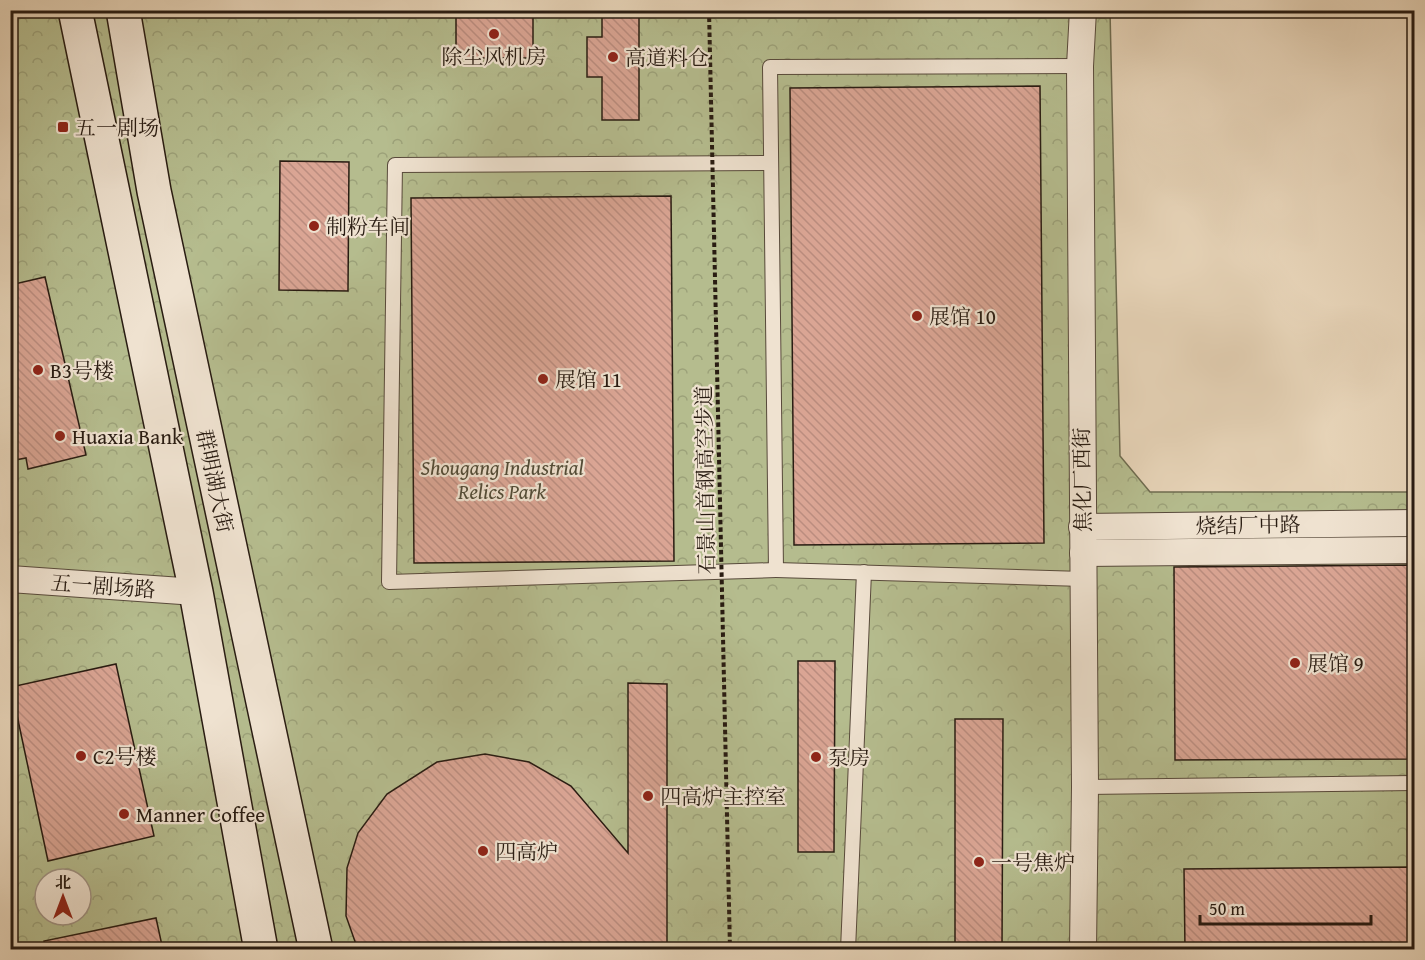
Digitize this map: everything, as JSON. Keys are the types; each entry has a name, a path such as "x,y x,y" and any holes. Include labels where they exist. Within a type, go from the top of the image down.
{"main road":[{"name":"群明湖大街","path":"75,10 196,592 261,950"},
{"name":"群明湖大街","path":"123,10 154,191 316,950"}],"street":[{"name":"焦化厂西街","path":"1083,10 1080,66 1085,787 1083,950"},
{"name":"烧结厂中路","path":"1082,527 1414,523"},
{"name":"烧结厂中路","path":"1083,552 1414,549"},
{"name":"五一剧场路","path":"10,579 196,592"}],"lane":[{"path":"776,570 770,67 1080,66"},
{"path":"771,163 395,165 389,582 776,570 1083,579"},
{"path":"848,950 864,572"},
{"path":"1085,787 1414,783"}],"path":[{"name":"石景山首钢高空步道","path":"709,10 730,950"}],"green space":[{"name":"Shougang Industrial Relics Park","path":"10,11 1110,11 1120,456 1150,492 1414,492 1414,949 11,949"}],"building":[{"name":"除尘风机房","path":"456,10 533,10 533,58 456,58"},
{"name":"高道料仓","path":"602,10 639,10 639,120 602,120 602,77 587,77 587,37 602,37"},
{"name":"展馆 10","path":"1040,86 1044,543 794,545 790,88"},
{"name":"制粉车间","path":"280,161 349,162 348,291 279,290"},
{"name":"展馆 11","path":"671,196 674,561 414,563 411,198"},
{"name":"B3号楼","path":"45,277 86,455 28,469 26,458 10,461 10,285"},
{"name":"展馆 9","path":"1414,565 1414,759 1175,760 1174,567"},
{"name":"泵房","path":"798,661 835,661 834,852 798,852"},
{"name":"C2号楼","path":"116,664 154,836 48,861 11,687"},
{"name":"四高炉","path":"628,683 667,684 667,950 358,950 346,916 347,868 358,833 387,794 437,762 485,754 529,762 571,786 628,853"},
{"name":"一号焦炉","path":"955,719 1003,719 1002,950 955,950"},
{"path":"1414,867 1414,950 1185,950 1184,869"},
{"path":"156,918 163,950 45,950 44,941"}],"place":[{"name":"除尘风机房","path":"494,34"},
{"name":"高道料仓","path":"613,57"},
{"name":"五一剧场","path":"63,127"},
{"name":"制粉车间","path":"314,226"},
{"name":"展馆 10","path":"917,316"},
{"name":"B3号楼","path":"38,370"},
{"name":"展馆 11","path":"543,379"},
{"name":"Huaxia Bank","path":"60,436"},
{"name":"展馆 9","path":"1295,663"},
{"name":"C2号楼","path":"81,756"},
{"name":"泵房","path":"816,757"},
{"name":"四高炉主控室","path":"648,796"},
{"name":"Manner Coffee","path":"124,814"},
{"name":"四高炉","path":"483,851"},
{"name":"一号焦炉","path":"979,862"}]}
